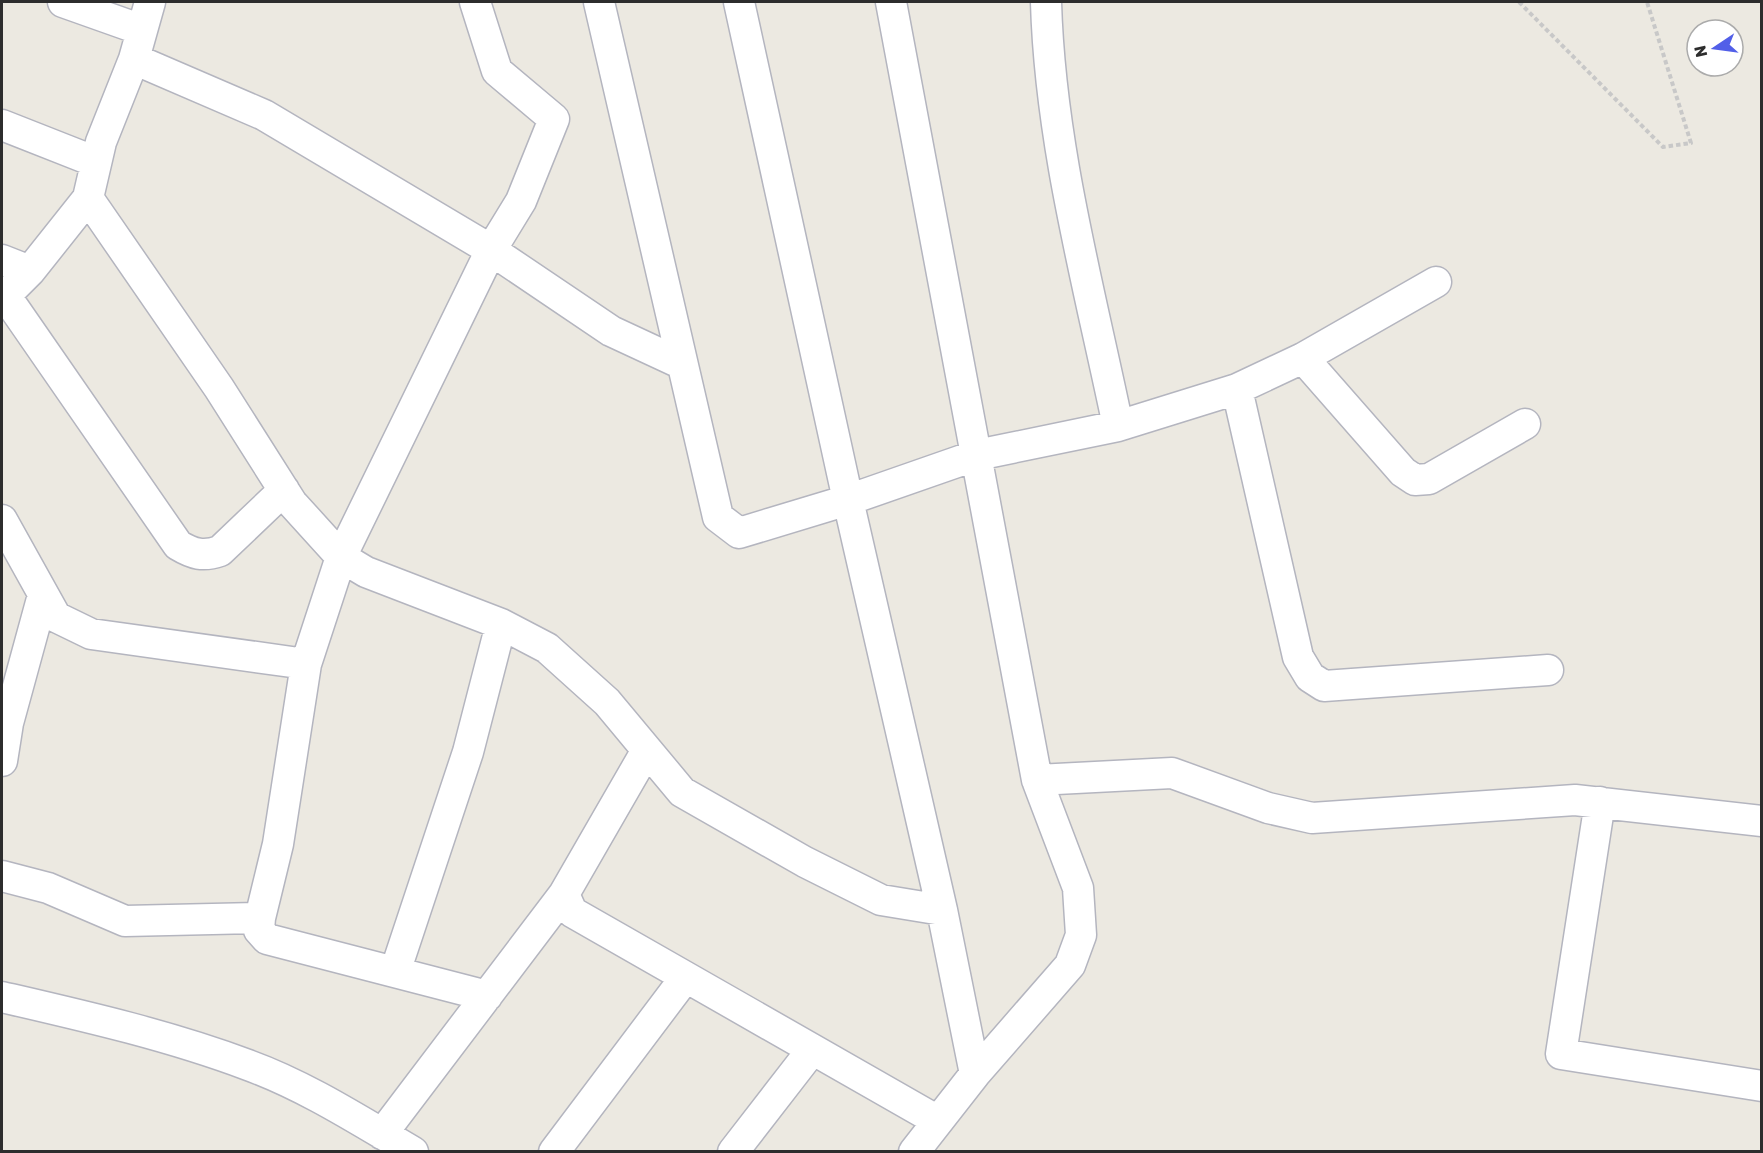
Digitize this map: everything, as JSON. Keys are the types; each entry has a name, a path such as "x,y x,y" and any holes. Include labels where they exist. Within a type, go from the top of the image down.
{"street":[{"path":"63,2 142,30"},
{"path":"150,2 134,59 100,142 88,198 30,271 3,297 178,545 193,554 208,555 220,551 284,490"},
{"path":"475,2 498,71 554,119 522,201 492,250 341,557 306,664 278,844 259,930 267,939 487,996"},
{"path":"599,2 718,517 739,533 848,500 976,455 1118,426 1237,389 1303,358 1436,282"},
{"path":"739,2 848,500 942,910 975,1074"},
{"path":"891,2 1037,780 1078,888 1081,935 1070,965 975,1074 914,1152"},
{"path":"1047,2 1048,63 1067,179 1118,426"},
{"path":"134,59 264,115 492,250 611,332 682,364"},
{"path":"2,125 96,162"},
{"path":"88,198 219,388 284,490 341,557 366,572 501,624 547,648 607,702 682,792 805,862 881,900 942,910"},
{"path":"2,260 30,271"},
{"path":"1303,358 1403,472 1415,480 1429,478 1525,424"},
{"path":"1237,389 1298,657 1310,676 1324,686 1548,670"},
{"path":"2,520 56,617 91,634 306,664"},
{"path":"2,761 8,723 43,595"},
{"path":"395,972 468,752 501,624"},
{"path":"382,1134 564,894 575,871 647,750"},
{"path":"1037,780 1172,773 1268,808 1312,818 1575,800 1761,821"},
{"path":"1600,802 1561,1054 1761,1086"},
{"path":"2,876 48,888 125,921 260,918"},
{"path":"564,894 573,912 938,1121"},
{"path":"554,1152 685,978"},
{"path":"2,997 112,1022 248,1065 306,1092 413,1152"},
{"path":"733,1152 812,1050"}],"path":[{"path":"1519,2 1663,147 1691,143 1647,2"}]}
